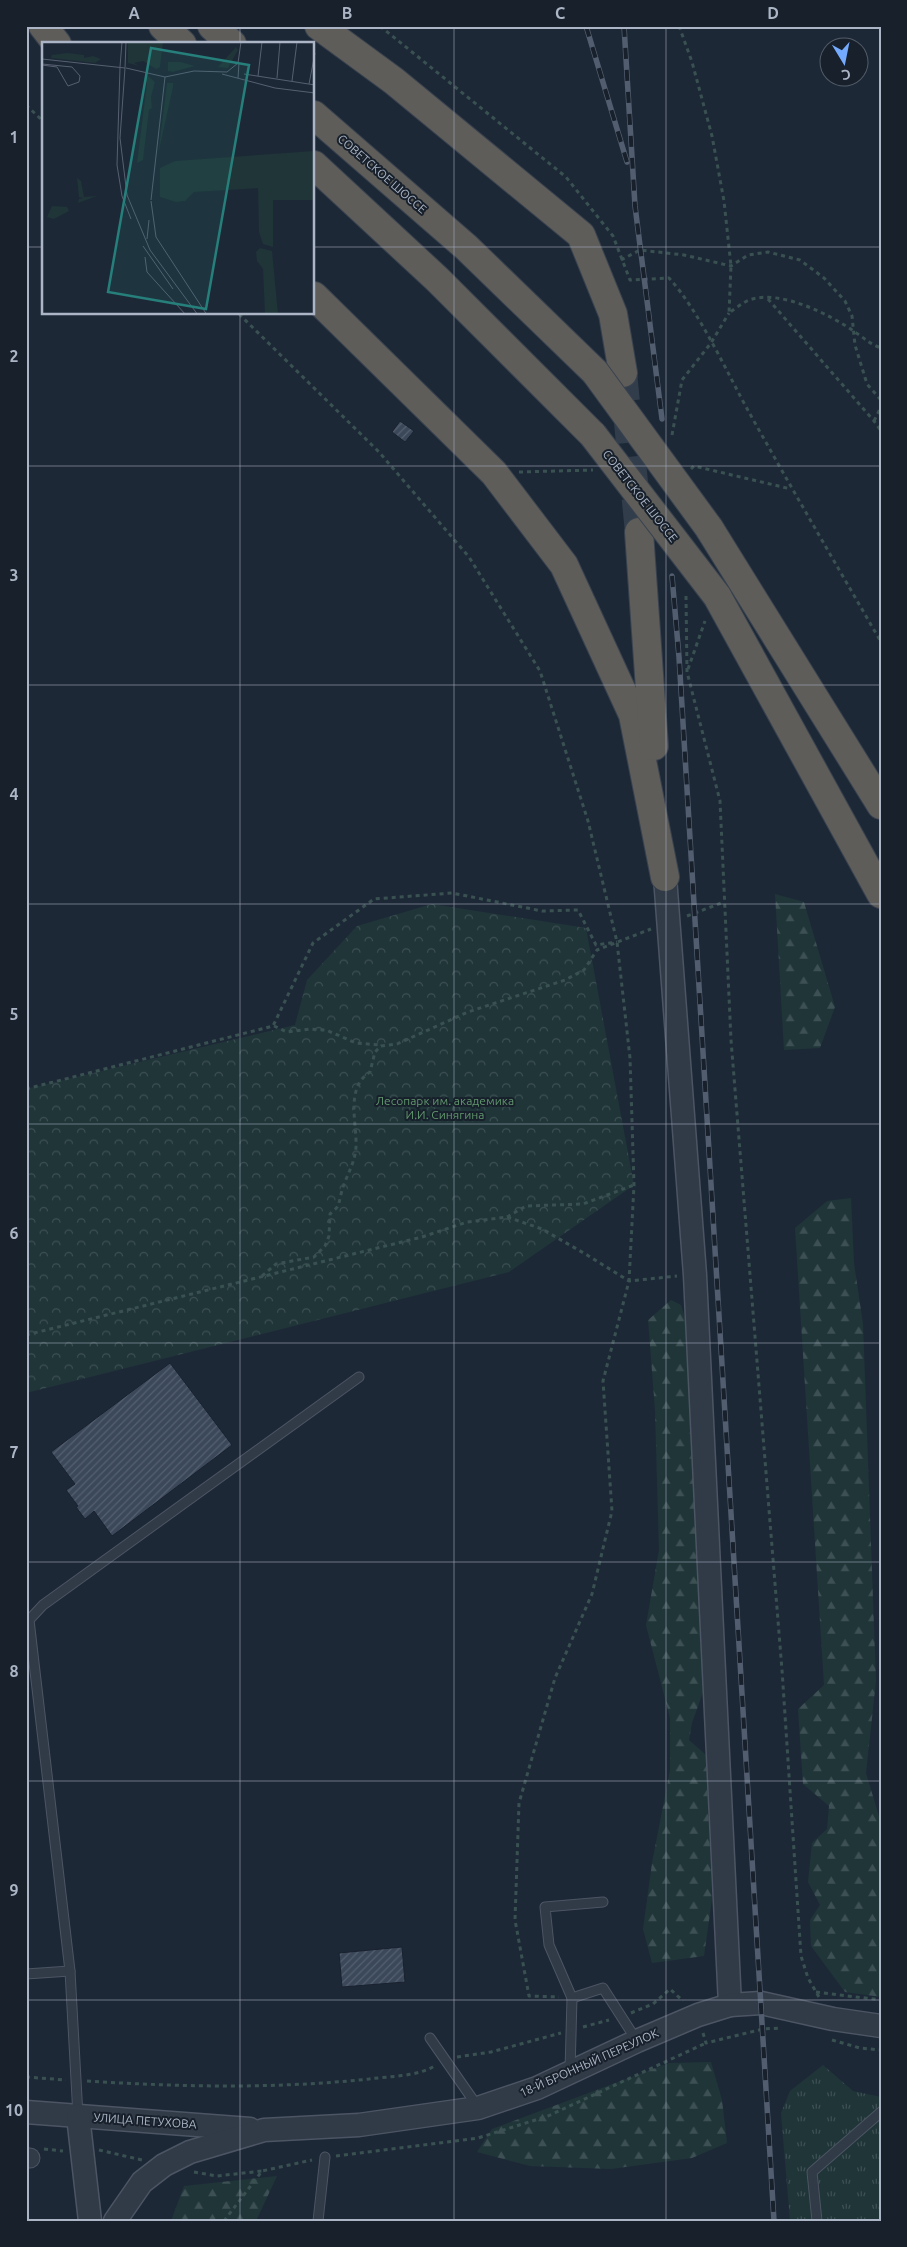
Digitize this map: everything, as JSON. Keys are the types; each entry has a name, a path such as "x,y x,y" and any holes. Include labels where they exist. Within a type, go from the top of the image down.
{"highway":[{"path":"43,26 55,42"},
{"path":"163,26 180,42"},
{"path":"212,26 230,42"},
{"path":"319,26 394,81 581,234 613,314 623,372"},
{"name":"СОВЕТСКОЕ ШОССЕ","path":"315,116 466,247 595,372 709,528 881,805"},
{"name":"СОВЕТСКОЕ ШОССЕ","path":"315,167 437,279 593,435 716,596 881,894"},
{"path":"315,297 494,473 564,565 633,716 665,878"},
{"path":"639,532 645,638 665,878"}],"street":[{"path":"665,878 695,1275 730,2005"},
{"name":"18-Й БРОННЫЙ ПЕРЕУЛОК","path":"115,2221 142,2182 164,2165 190,2152 264,2130 359,2124 478,2108 537,2088 637,2041 698,2015 730,2005 761,2003 829,2028 881,2026"},
{"name":"УЛИЦА ПЕТУХОВА","path":"26,2112 264,2130"},
{"path":"78,2116 90,2221"}],"lane":[{"path":"78,2116 70,1971 27,1616 359,1377"},
{"path":"570,2073 572,1998 549,1945 545,1907 603,1902"},
{"path":"26,1974 70,1971"},
{"path":"572,1998 603,1988 637,2041"},
{"path":"430,2038 478,2108"},
{"path":"818,2221 812,2172 881,2112"},
{"path":"318,2221 325,2157"}],"path":[{"path":"380,26 566,177 613,236 630,280 668,278 686,300 792,489 881,642"},
{"path":"679,26 692,62 712,136 724,201 732,266 729,313"},
{"path":"26,105 42,120"},
{"path":"621,260 640,250 684,255 732,266 748,255 768,252 800,260 837,290 846,301 852,316 855,345 867,384 881,400"},
{"path":"768,298 881,431"},
{"path":"672,435 682,380 711,343 729,313 749,300 780,298 804,305 854,331 870,345 881,348"},
{"path":"240,315 379,452 469,557 540,671 588,821 616,942 630,1058 634,1185 629,1281 603,1381 612,1511 592,1594 554,1678 519,1804 516,1920 529,1996 572,1998"},
{"path":"874,421 881,407"},
{"path":"694,466 792,489"},
{"path":"494,473 592,470"},
{"path":"686,596 687,672 720,801 730,1040 782,1660 801,1956 829,2028 860,2048 881,2050"},
{"path":"687,672 705,623"},
{"path":"273,1026 313,943 374,898 452,894 542,911 578,910 596,945 616,942"},
{"path":"26,1090 273,1026 287,1032 310,1029 326,1030 356,1043 381,1046 396,1044 468,1012 565,980 584,970 597,950 616,942"},
{"path":"262,1276 276,1264 314,1257 326,1246 329,1236 330,1214 338,1206 353,1163 356,1146 354,1114 357,1088 362,1077 370,1072 375,1052 381,1046"},
{"path":"26,1334 422,1237 467,1222 507,1217 526,1206 583,1204 634,1185"},
{"path":"507,1217 542,1229 587,1254 629,1281 695,1275"},
{"path":"26,2077 176,2087 256,2087 314,2084 407,2074 432,2068 444,2060 491,2052 622,2017 653,2004 670,1989 698,2015 706,2043 763,2029 791,2027"},
{"path":"816,1992 881,2000"}],"green space":[{"path":"775,894 804,902 835,1007 820,1048 784,1050"},
{"name":"Лесопарк им. академика И.И. Синягина","path":"432,904 586,928 634,1185 509,1272 26,1393 26,1089 295,1025 307,980 357,926"},
{"path":"851,1198 854,1263 863,1324 876,1681 866,1773 881,1823 881,1997 845,1992 811,1946 810,1920 820,1905 808,1882 812,1843 827,1829 829,1806 803,1784 798,1709 824,1685 795,1228 827,1201"},
{"path":"671,1300 681,1305 687,1324 706,1684 692,1723 689,1740 706,1755 712,1899 704,1956 652,1963 643,1929 652,1863 670,1770 670,1718 646,1625 659,1550 655,1410 648,1320"},
{"path":"711,2062 722,2100 727,2143 692,2158 611,2169 530,2166 477,2152 492,2129 669,2063"},
{"path":"823,2065 853,2091 881,2097 881,2221 790,2221 781,2113 790,2091"},
{"path":"277,2176 256,2221 171,2221 184,2186"}],"building":[{"path":"400,421 414,431 405,442 392,432"},
{"path":"170,1363 232,1445 112,1536 94,1511 85,1519 76,1507 78,1506 66,1490 75,1484 51,1452"},
{"path":"402,1947 405,1982 342,1987 339,1953"}],"tunnel":[{"path":"623,373 639,532"}],"railway":[{"path":"586,26 627,162"},
{"path":"624,26 635,206 662,419"},
{"path":"672,576 679,657 774,2221"}]}
